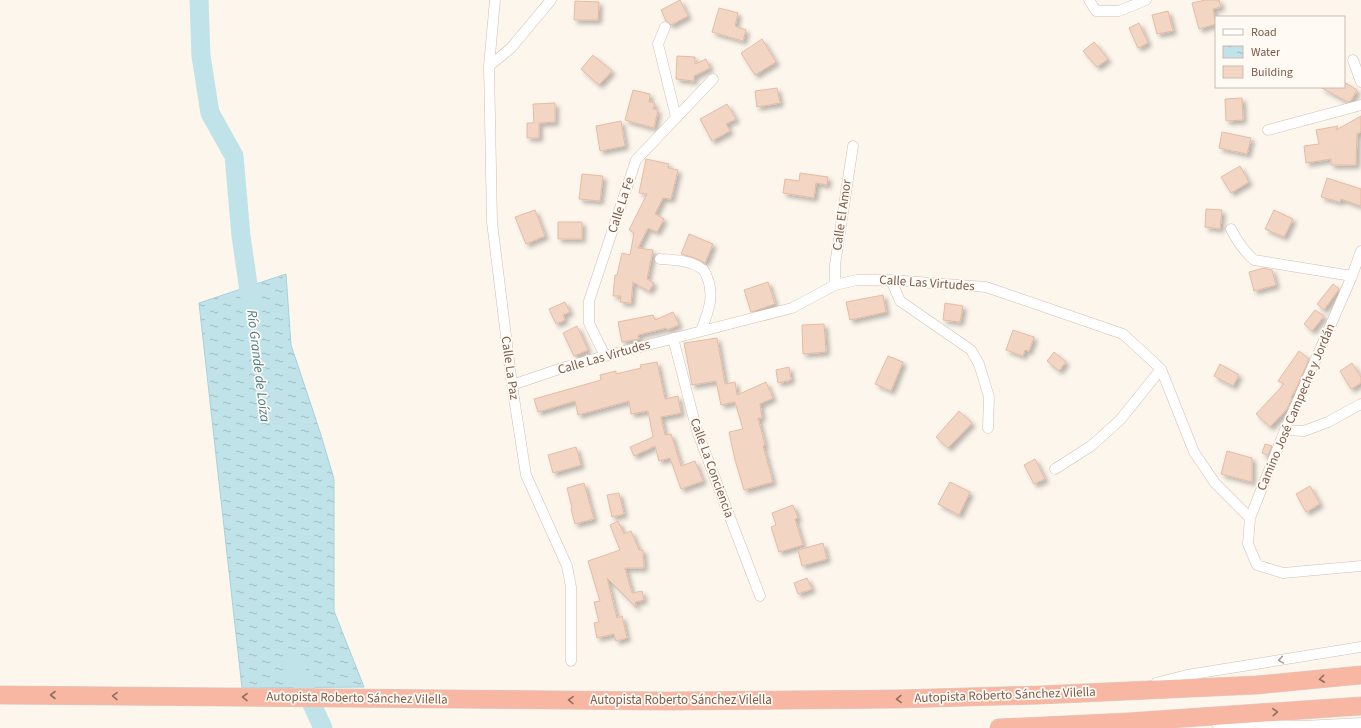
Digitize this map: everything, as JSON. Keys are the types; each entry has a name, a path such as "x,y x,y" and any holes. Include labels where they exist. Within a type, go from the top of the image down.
{"highway":[{"name":"Autopista Roberto Sánchez Vilella","path":"0,695 666,701 898,699 1040,695 1257,685 1361,675"},
{"path":"999,728 1127,722 1361,706"}],"street":[{"name":"Calle La Paz","path":"495,0 489,66 492,222 512,385 526,475 567,566 571,587 571,661"},
{"path":"489,66 511,48 551,0"},
{"path":"1089,0 1096,11 1119,11 1146,0"},
{"path":"665,27 658,44 676,117"},
{"path":"1353,60 1361,82"},
{"name":"Calle La Fe","path":"605,356 589,323 589,301 636,160 713,79"},
{"path":"1268,130 1361,105"},
{"name":"Calle El Amor","path":"835,285 835,265 852,146"},
{"path":"1231,230 1246,253 1254,260 1352,276"},
{"name":"Camino José Campeche y Jordán","path":"1361,251 1352,276 1285,430 1250,518 1248,544 1257,565 1283,573 1361,566"},
{"path":"660,258 682,261 696,265 704,270 709,280 712,294 707,316 701,331"},
{"name":"Calle Las Virtudes","path":"512,385 562,368 605,356 792,308 835,285 857,280 891,280 986,287 1123,334 1161,369 1194,452 1215,483 1250,518"},
{"path":"891,280 900,301 971,350 979,364 989,396 988,428"},
{"name":"Calle La Conciencia","path":"673,338 697,431 760,596"},
{"path":"1055,469 1091,446 1120,420 1161,369"},
{"path":"1285,430 1304,431 1328,422 1361,404"},
{"path":"1132,690 1187,675 1361,648"},
{"path":"1127,722 1304,726 1361,723"}],"water":[{"path":"286,274 291,345 334,479 334,611 364,687 242,688 199,303"}],"building":[{"path":"680,0 688,16 671,25 666,21 661,10"},
{"path":"1205,0 1219,0 1221,7 1213,9 1215,24 1199,29 1192,3"},
{"path":"575,1 599,2 598,20 574,20"},
{"path":"719,8 738,13 735,26 746,30 743,41 712,32"},
{"path":"1168,11 1173,31 1157,34 1152,15"},
{"path":"1139,23 1148,43 1138,48 1129,28"},
{"path":"762,39 776,62 755,75 741,53"},
{"path":"1094,42 1108,59 1097,67 1083,51"},
{"path":"593,55 612,71 599,85 581,69"},
{"path":"677,56 695,57 695,64 706,59 710,68 694,76 694,81 676,79"},
{"path":"1345,83 1357,90 1351,101 1348,102 1322,88 1345,88"},
{"path":"777,88 780,103 757,107 755,91"},
{"path":"633,90 650,94 649,102 655,103 653,109 658,110 654,128 625,120"},
{"path":"1242,98 1243,120 1226,121 1225,99"},
{"path":"555,103 555,122 539,123 539,138 527,138 527,123 534,123 533,104"},
{"path":"727,104 736,119 726,124 730,131 712,141 700,119"},
{"path":"1361,116 1361,132 1357,134 1356,165 1331,165 1331,159 1306,163 1304,146 1319,144 1316,130 1338,126 1336,130"},
{"path":"621,121 625,146 600,151 596,126"},
{"path":"1222,132 1251,138 1247,154 1219,148"},
{"path":"646,159 669,164 668,168 678,170 671,199 663,198 655,214 664,219 657,232 648,228 638,248 653,250 647,279 654,283 649,291 633,282 631,303 620,302 621,296 613,296 615,275 617,275 622,253 630,255 634,233 629,230 647,194 639,193"},
{"path":"1240,166 1249,182 1231,193 1221,177"},
{"path":"800,173 828,177 827,185 816,183 814,198 783,193 785,179 799,181"},
{"path":"582,174 603,176 600,201 579,199"},
{"path":"1327,178 1361,189 1361,206 1341,199 1340,202 1321,197"},
{"path":"1206,209 1222,210 1220,229 1205,227"},
{"path":"535,210 545,236 526,244 515,217"},
{"path":"1274,210 1293,219 1284,237 1265,229"},
{"path":"558,222 582,222 582,239 558,239"},
{"path":"689,234 713,244 705,263 681,254"},
{"path":"1264,268 1272,270 1276,285 1254,291 1249,272"},
{"path":"768,282 775,304 751,312 744,290"},
{"path":"1333,284 1339,289 1324,310 1317,304"},
{"path":"883,295 886,312 850,320 846,302"},
{"path":"565,302 570,312 563,315 565,320 556,324 549,309"},
{"path":"945,303 963,306 960,322 943,320"},
{"path":"1315,310 1324,316 1312,331 1304,324"},
{"path":"673,312 679,325 667,330 666,328 638,335 639,339 622,342 618,322 653,315 655,320"},
{"path":"824,324 826,352 803,354 802,325"},
{"path":"577,326 588,350 574,356 563,333"},
{"path":"1013,330 1034,337 1029,351 1025,350 1023,356 1006,350"},
{"path":"717,338 725,384 735,382 737,395 766,382 773,398 760,404 762,418 758,418 765,445 763,446 773,482 744,490 735,460 729,432 743,429 735,402 721,405 716,381 692,385 684,343"},
{"path":"1299,351 1309,359 1287,409 1270,427 1256,414 1284,384 1278,381"},
{"path":"1054,352 1066,362 1059,371 1047,361"},
{"path":"888,356 903,362 891,391 875,384"},
{"path":"657,362 665,399 678,396 681,413 661,417 665,435 671,434 681,466 695,461 703,481 681,489 670,458 659,461 655,446 634,456 630,447 653,437 648,411 631,414 629,401 578,415 575,401 538,412 534,399 601,380 600,375 616,371 616,374 641,368 640,365"},
{"path":"1352,363 1361,377 1361,383 1351,389 1340,371"},
{"path":"1220,364 1239,375 1233,386 1214,376"},
{"path":"789,367 791,380 778,383 776,370"},
{"path":"959,411 972,423 948,448 936,437"},
{"path":"1265,444 1272,446 1268,455 1262,453"},
{"path":"576,447 581,465 553,473 548,455"},
{"path":"1227,451 1252,458 1252,482 1221,474"},
{"path":"1035,459 1045,479 1034,484 1024,465"},
{"path":"950,482 970,492 959,515 938,504"},
{"path":"584,483 594,519 575,524 567,488"},
{"path":"1310,486 1320,504 1306,512 1296,494"},
{"path":"619,493 624,514 612,517 607,495"},
{"path":"793,505 798,518 795,519 803,545 779,552 771,527 776,525 772,513"},
{"path":"618,521 624,534 631,531 639,550 643,550 644,568 625,568 632,593 642,591 644,600 635,602 637,608 607,578 617,618 622,616 627,638 616,641 614,634 597,638 594,623 599,622 594,602 600,601 588,561 620,550 610,525"},
{"path":"823,543 827,559 802,566 798,550"},
{"path":"807,578 812,589 798,594 794,583"}],"waterway":[{"name":"Río Grande de Loíza","path":"199,0 201,56 210,113 234,156 241,236 252,312"},
{"name":"Río Grande de Loíza","path":"293,664 323,728"}]}
